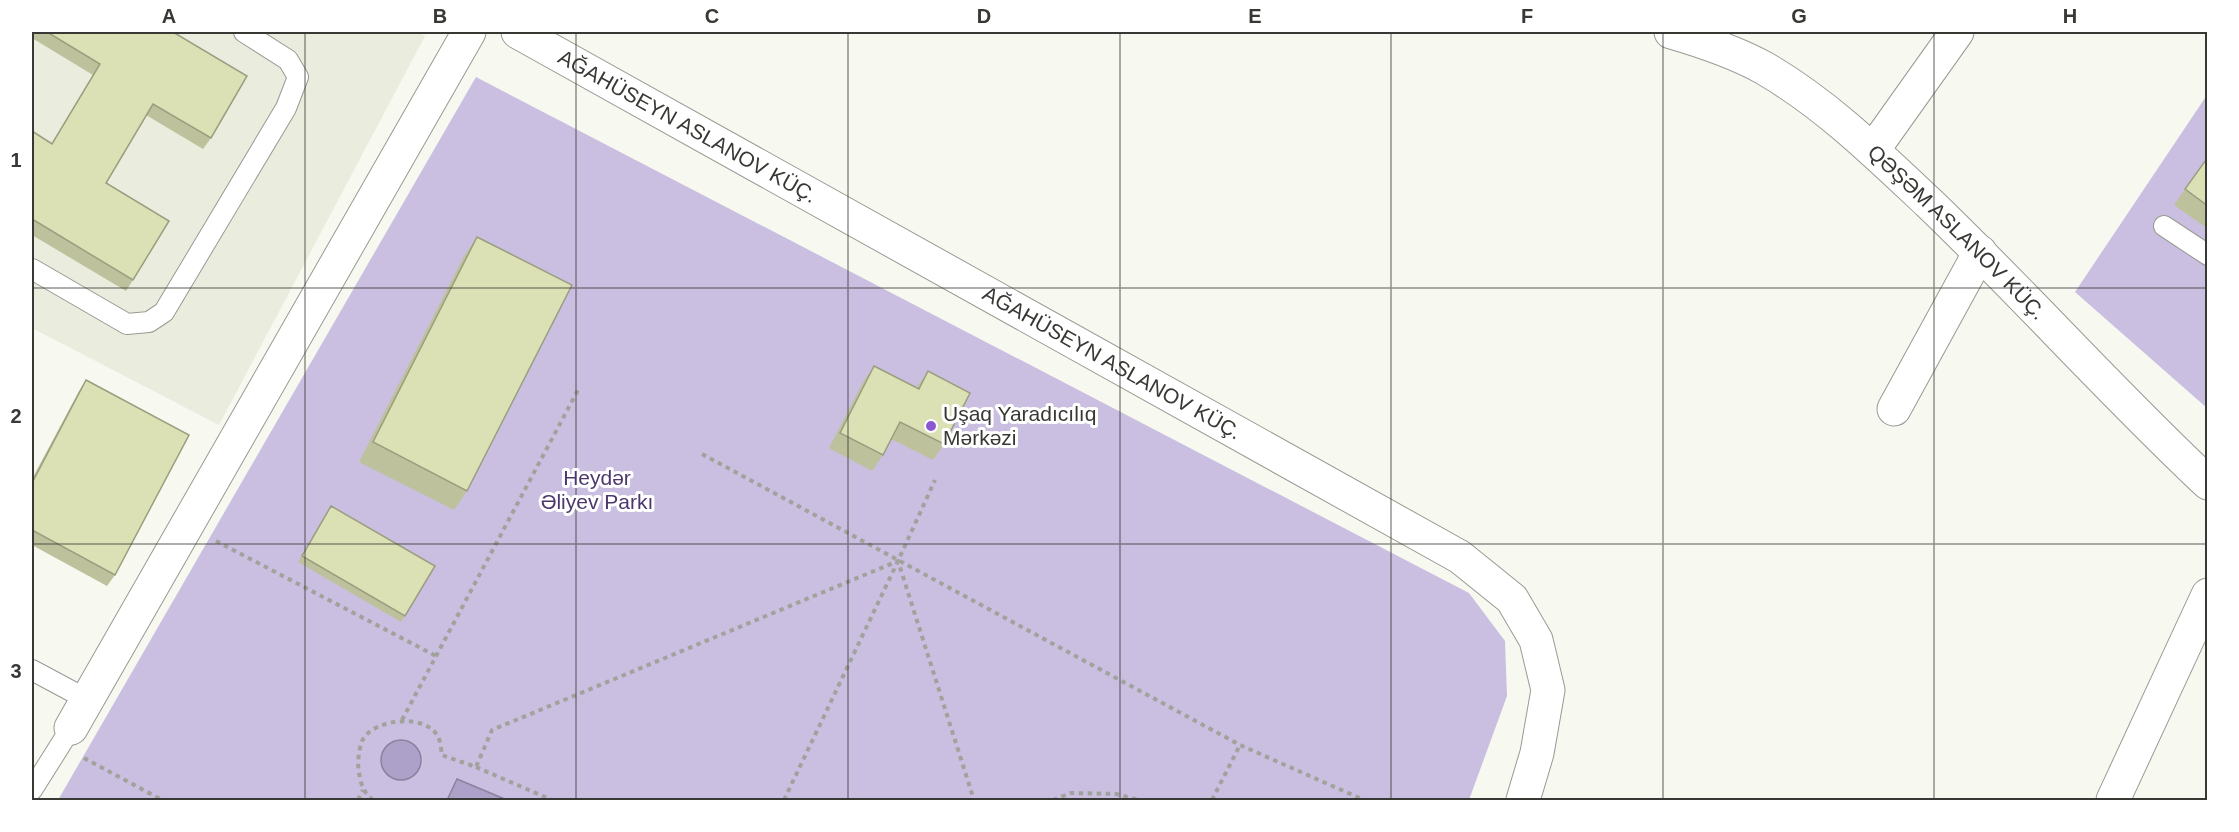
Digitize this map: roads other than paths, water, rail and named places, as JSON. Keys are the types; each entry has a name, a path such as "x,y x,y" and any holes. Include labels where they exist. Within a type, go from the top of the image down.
{"street":[{"path":"66,737 469,32"},
{"name":"AĞAHÜSEYN ASLANOV KÜÇ.","path":"518,32 1460,556 1512,599 1536,640 1548,690 1537,753 1523,801"},
{"name":"QƏŞƏM ASLANOV KÜÇ.","path":"1671,32 1709,44 1762,68 1809,97 1873,150 1980,252 2151,430 2208,483"},
{"path":"1873,150 1957,32"},
{"path":"1894,409 1980,252"},
{"path":"2113,801 2208,596"}],"lane":[{"path":"32,269 127,324 149,322 164,312 286,108 298,77 288,60 244,32"},
{"path":"2164,226 2208,255"},
{"path":"32,670 88,700"},
{"path":"32,790 66,737"}],"place":[{"name":"Uşaq Yaradıcılıq Mərkəzi","path":"931,426"}],"park label":[{"name":"Heydər Əliyev Parkı","path":"597,490"}]}
